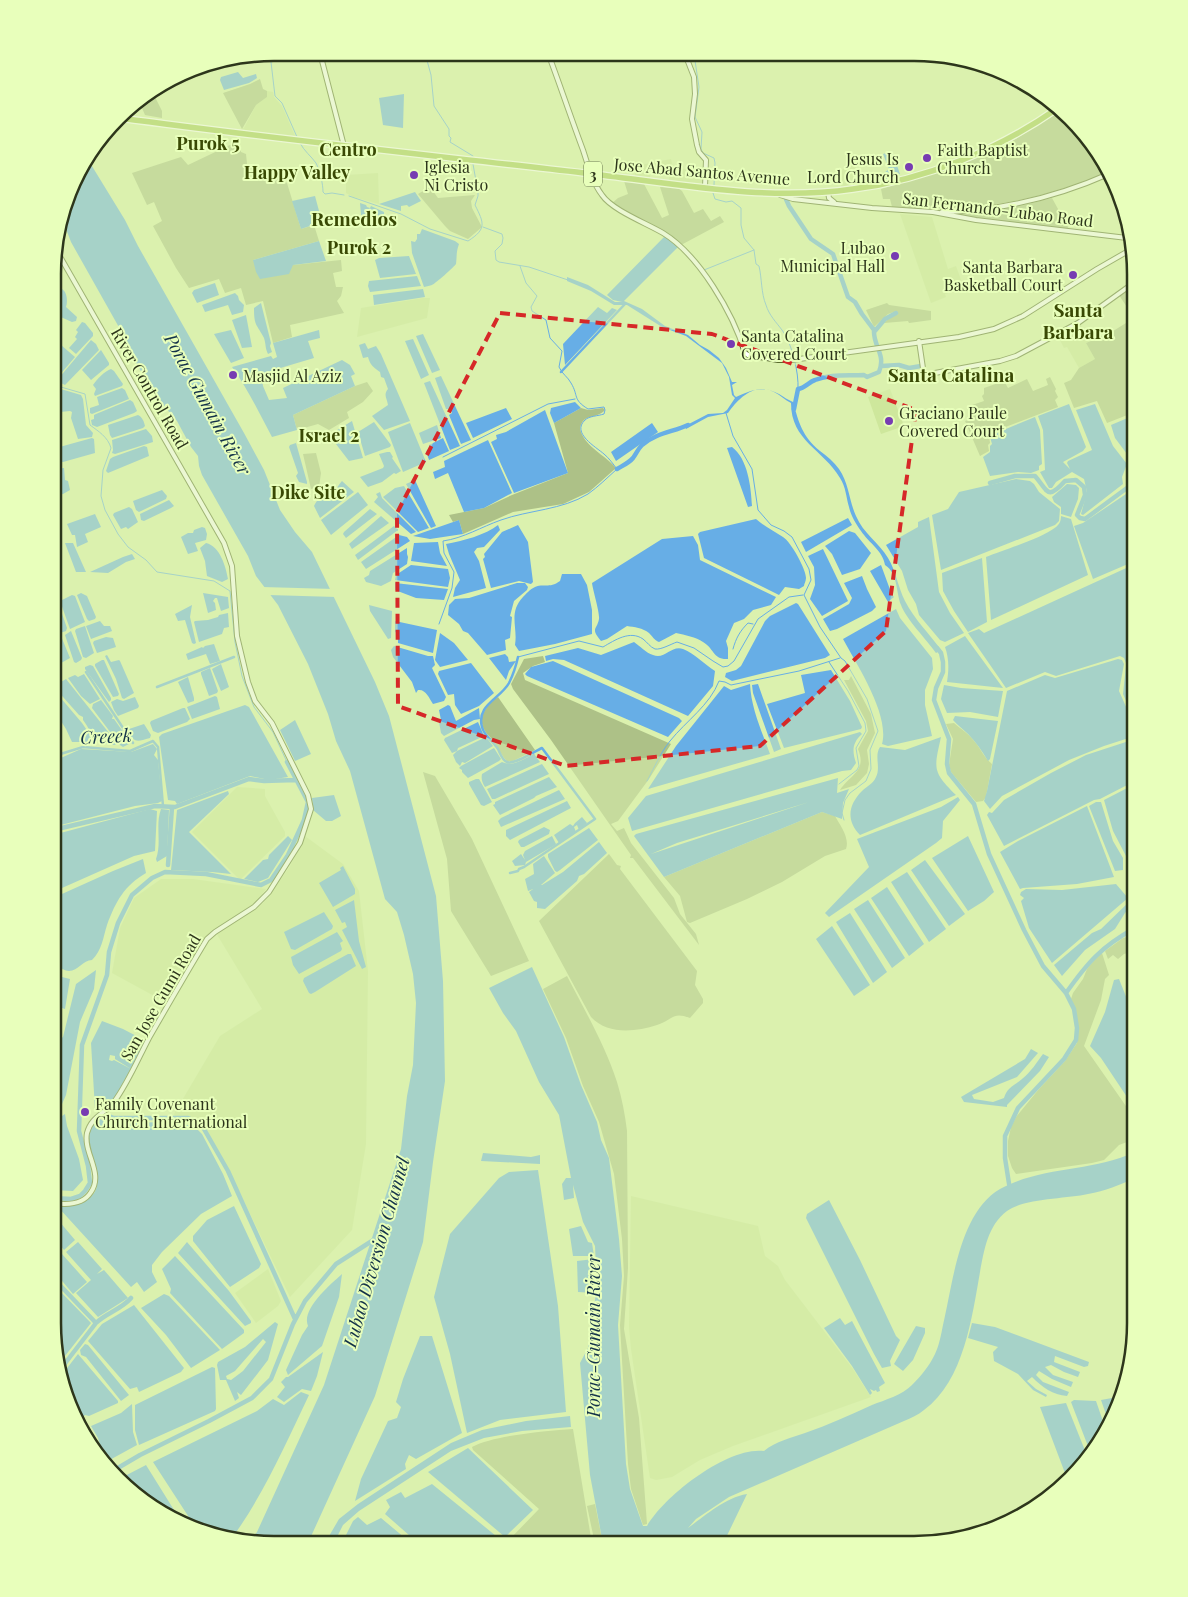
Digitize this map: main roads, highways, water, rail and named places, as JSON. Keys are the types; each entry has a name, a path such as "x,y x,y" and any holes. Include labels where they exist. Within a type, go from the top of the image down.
{"highway":[{"name":"Jose Abad Santos Avenue","path":"129,119 344,146 774,194 828,192 878,186 941,168 1006,139 1051,112"}],"water":[{"path":"238,72 243,78 256,74 257,78 249,83 224,90 220,80 221,77"},
{"path":"404,94 403,128 383,125 379,98"},
{"path":"892,151 900,174 886,179 884,173 889,169 883,154"},
{"path":"92,165 125,220 244,433 264,470 280,510 312,552 375,682 389,716 436,896 443,981 445,1081 423,1242 375,1396 311,1536 255,1535 324,1385 401,1149 407,1096 413,1065 416,1003 413,974 397,912 385,899 350,771 336,741 328,714 308,664 278,605 256,576 248,556 202,475 198,456 177,421 164,406 143,375 125,338 71,242 66,229 77,193"},
{"path":"415,192 421,201 409,207 407,205 401,206 401,211 379,204"},
{"path":"315,196 322,222 301,229 292,201"},
{"path":"360,203 384,212 384,218 361,227 363,217 361,215"},
{"path":"422,229 459,244 456,264 434,284 424,287 412,253 411,241 415,242 417,234 420,234"},
{"path":"665,236 679,246 624,301 642,309 665,326 688,335 719,358 726,368 732,382 737,382 732,385 736,397 758,389 747,394 737,402 728,413 708,417 686,429 685,426 708,414 723,413 735,398 732,395 729,377 722,363 686,336 662,327 627,305 614,305 591,291 567,281 567,277 588,285 615,302 622,302 613,300 607,295"},
{"path":"319,241 326,261 293,265 289,274 260,279 256,272 253,260"},
{"path":"409,256 416,274 380,278 375,260 379,258"},
{"path":"417,276 421,286 370,292 368,286 369,281"},
{"path":"215,283 219,295 197,303 192,293 194,290"},
{"path":"423,289 425,297 374,305 373,295"},
{"path":"61,290 65,292 67,297 66,307 77,317 76,321 72,322 61,317"},
{"path":"235,293 244,305 243,312 232,315 228,305 205,312 202,305"},
{"path":"261,303 271,343 272,352 268,354 264,338 256,325 255,319 254,308"},
{"path":"598,307 607,313 612,308 617,310 565,365 563,344"},
{"path":"246,315 252,347 242,348 232,320"},
{"path":"82,322 93,333 93,336 76,354 69,348 77,339 75,337 78,332 76,330"},
{"path":"231,330 244,358 231,363 214,334"},
{"path":"319,330 320,338 308,341 314,358 277,369 262,377 263,386 269,400 287,398 283,388 342,360 350,365 355,374 351,376 355,386 293,415 297,430 272,437 232,367 271,356 273,359 277,357 273,343"},
{"path":"423,334 440,370 432,373 416,336"},
{"path":"413,339 429,375 421,379 405,341"},
{"path":"91,340 96,344 99,350 65,385 61,383 61,375"},
{"path":"365,343 368,349 376,346 381,354 410,421 384,430 372,416 388,405 386,395 388,389 384,378 374,368 368,357 363,358 359,345"},
{"path":"61,345 75,357 61,373"},
{"path":"101,350 109,365 91,380 82,370"},
{"path":"111,369 123,384 122,386 95,396 96,389 93,385"},
{"path":"441,376 471,440 461,444 449,415 452,413 450,409 446,409 435,378"},
{"path":"430,381 460,446 450,450 424,383"},
{"path":"122,388 129,399 92,414 90,413 90,408 99,405 97,397"},
{"path":"61,389 81,395 86,425 93,433 92,437 78,439 71,418 72,412 61,412"},
{"path":"767,390 773,391 793,402 799,423 809,440 839,469 845,480 859,522 888,558 909,608 941,650 936,653 904,611 892,573 885,565 882,555 864,535 854,520 844,485 840,478 796,427 792,416 791,403 776,393"},
{"path":"130,400 137,411 134,413 97,427 92,425 91,420 94,419 94,415"},
{"path":"575,402 581,408 554,423 550,413 551,408"},
{"path":"1069,404 1086,447 1083,451 1063,462 1070,469 1068,461 1092,450 1076,410 1095,404 1113,446 1127,464 1122,477 1123,484 1083,515 1081,514 1087,492 1084,479 1072,472 1056,482 1052,488 1049,488 1040,472 1045,470 1043,430 1038,416"},
{"path":"506,408 512,419 473,438 466,423"},
{"path":"545,410 568,473 514,493 491,442 497,439 496,435 506,432"},
{"path":"138,415 144,422 145,426 143,428 112,438 108,425"},
{"path":"1035,417 1040,430 1042,464 1039,466 1039,470 1031,473 1018,472 990,476 983,457 990,452 992,444 990,437"},
{"path":"1127,418 1127,454 1115,438 1111,425"},
{"path":"352,421 363,458 349,461 329,435"},
{"path":"374,422 391,445 365,456 358,432"},
{"path":"410,423 426,462 403,472 388,432"},
{"path":"652,423 658,432 616,461 611,452"},
{"path":"437,425 441,438 423,444 419,433"},
{"path":"146,429 152,436 153,442 115,454 112,453 112,440"},
{"path":"92,438 94,439 95,453 61,462 61,447"},
{"path":"443,438 449,451 429,460 426,451 429,449 429,445"},
{"path":"488,440 512,493 484,508 464,512 448,473 435,479 433,472 445,467 444,461"},
{"path":"296,443 307,484 299,482 296,476 298,473 289,447"},
{"path":"144,446 147,447 149,456 108,473 106,471 110,459 113,457"},
{"path":"732,447 742,459 748,474 752,506 748,507 727,448"},
{"path":"390,452 401,471 396,474 394,473 382,482 368,487 360,477 383,468 384,466 379,454"},
{"path":"61,468 64,468 65,480 68,481 70,490 61,494"},
{"path":"1016,479 1030,481 1039,492 1060,509 1059,521 1055,525 941,570 932,515 948,509 959,492"},
{"path":"415,480 436,526 431,528 406,484"},
{"path":"342,481 354,492 320,518 314,506 316,502 334,490"},
{"path":"1067,484 1076,485 1079,488 1078,499 1071,517 1061,514 1061,507 1054,502 1052,497"},
{"path":"404,486 429,528 418,532 383,497 395,488"},
{"path":"162,490 167,496 166,499 139,512 136,510 133,501"},
{"path":"358,492 368,505 331,535 321,520"},
{"path":"380,492 382,498 416,532 411,534 374,502 378,497 376,494"},
{"path":"1127,493 1127,564 1093,579 1074,526 1083,523"},
{"path":"169,500 174,506 144,521 141,520 140,514"},
{"path":"129,507 132,509 138,522 128,529 126,527 121,529 113,515"},
{"path":"370,509 377,514 346,538 343,534 344,532"},
{"path":"95,514 101,527 85,534 88,542 77,547 75,535 72,535 67,524"},
{"path":"381,516 389,523 352,549 349,544"},
{"path":"1061,516 1071,519 1088,575 991,620 986,557 1032,540 1049,531 1058,525"},
{"path":"929,517 939,592 950,613 964,633 945,642 940,640 919,615 902,571 886,545 918,527 918,522"},
{"path":"848,518 852,525 806,552 801,542"},
{"path":"756,519 790,544 801,562 805,574 804,586 799,589 785,587 779,595 704,558 698,534 700,532"},
{"path":"459,520 463,534 430,539 413,536"},
{"path":"498,525 500,530 484,547 477,548 474,552 479,561 486,588 453,597 455,588 460,580 446,544 480,535"},
{"path":"518,525 528,542 533,582 531,584 519,581 491,588 483,559 485,557 484,554 502,532"},
{"path":"394,526 398,530 358,560 355,555"},
{"path":"202,527 205,528 207,534 206,540 195,543 198,551 188,554 181,537 188,533 193,533 194,530"},
{"path":"849,531 855,533 871,553 860,569 842,575 832,554 825,546"},
{"path":"399,535 407,537 410,541 366,569 361,562"},
{"path":"693,536 698,545 700,560 776,597 771,605 753,610 744,619 734,623 726,641 728,659 719,658 707,644 694,637 676,633 659,642 647,631 630,626 601,641 595,631 599,616 592,583 662,539"},
{"path":"438,542 440,553 447,566 411,561 414,543"},
{"path":"65,543 73,543 86,572 76,572"},
{"path":"206,543 215,548 219,553 228,579 222,582 207,576 205,561 200,548"},
{"path":"407,548 407,564 393,573 391,581 381,586 366,582 364,578 369,575 370,571"},
{"path":"823,549 848,601 822,616 810,599 815,585 814,567 808,556"},
{"path":"132,554 135,559 108,573 90,572 123,557"},
{"path":"982,558 987,622 968,632 943,591 942,573"},
{"path":"411,565 448,569 450,578 448,587 395,580 396,575"},
{"path":"881,565 894,597 888,602 870,571"},
{"path":"1127,568 1127,663 1120,656 1056,676 1045,672 1006,688 968,633 979,629 984,633"},
{"path":"562,574 581,574 587,585 592,610 592,634 519,651 515,645 514,620 518,603 533,588 553,585 560,581"},
{"path":"862,576 876,607 872,611 830,631 823,619 849,604 852,598 844,583"},
{"path":"395,583 448,589 444,600 416,598 395,590"},
{"path":"517,583 525,583 528,587 514,601 510,616 512,617 510,638 505,640 506,650 487,655 468,633 463,631 459,624 448,615 449,605 455,599 469,598"},
{"path":"81,593 87,596 96,617 95,619 89,621 87,619 77,595"},
{"path":"203,593 228,597 229,608 221,611 217,598 215,598 213,601 216,610 208,613"},
{"path":"72,595 75,596 85,622 70,629 61,600"},
{"path":"796,603 830,655 825,658 732,681 725,677 726,673 736,670 741,666 765,621 770,616"},
{"path":"192,605 190,617 196,643 194,644 192,643 185,620 178,621 175,614"},
{"path":"369,605 392,611 391,638 388,639 370,611"},
{"path":"896,609 900,618 932,658 933,669 925,690 925,705 932,736 888,746 882,744 881,719 871,690 843,639"},
{"path":"61,611 67,628 66,631 61,633"},
{"path":"228,613 229,627 224,628 222,634 199,642 195,621 208,620"},
{"path":"100,621 104,626 110,626 112,631 91,639 86,626"},
{"path":"395,621 437,630 433,653 398,643"},
{"path":"85,626 94,653 86,658 83,657 75,631"},
{"path":"71,631 82,658 76,663 65,635"},
{"path":"440,633 454,643 468,660 440,667 435,660"},
{"path":"61,636 70,658 61,663"},
{"path":"965,636 1003,688 947,682 948,664 945,647"},
{"path":"106,637 113,638 116,647 97,653 94,641"},
{"path":"634,642 648,653 657,656 675,649 683,649 715,671 713,686 688,716 564,660 553,659 546,661 545,656 578,648 601,655"},
{"path":"214,644 220,661 210,664 206,654 188,660 186,654"},
{"path":"394,646 433,656 435,665 432,668 446,697 444,701 433,704 423,691 418,690 416,693 412,682 393,657 391,650"},
{"path":"505,654 509,662 516,661 509,671 506,680 489,658"},
{"path":"107,655 111,662 120,661 134,693 124,699 105,656"},
{"path":"1118,659 1122,660 1124,664 1119,691 1127,709 1127,739 1069,760 1002,796 990,809 984,801 1007,691 1045,675 1055,678"},
{"path":"104,660 119,694 118,696 113,697 95,666 95,664"},
{"path":"553,661 682,721 668,737 525,674 531,667"},
{"path":"471,663 494,693 479,706 461,714 455,705 454,694 448,695 438,674 439,671"},
{"path":"221,664 229,687 221,691 212,669"},
{"path":"93,666 111,698 109,702 85,669 85,667"},
{"path":"1127,666 1127,703 1123,694"},
{"path":"210,668 218,691 209,696 201,672"},
{"path":"831,670 850,701 862,727 861,729 784,748 767,704 805,693 801,675"},
{"path":"84,674 100,699 90,704 81,696 68,678"},
{"path":"188,677 194,701 188,703 178,682"},
{"path":"66,679 117,743 115,745 102,743 95,738 83,717 61,695 61,682"},
{"path":"750,684 760,729 770,754 648,789 676,746 724,686 731,690"},
{"path":"758,684 781,749 774,752 753,693 752,685"},
{"path":"944,685 1003,691 998,717 970,712 947,713 941,699"},
{"path":"215,696 217,697 220,709 192,719 187,707"},
{"path":"135,697 138,708 118,716 111,702 117,699 123,701"},
{"path":"61,698 82,723 93,739 92,742 72,742 61,721"},
{"path":"101,700 113,716 112,719 114,719 131,743 123,747 120,745 92,708 93,704"},
{"path":"245,705 249,707 288,777 269,780 250,776 177,804 175,801 168,800 159,737 162,734"},
{"path":"448,705 456,721 479,708 480,719 474,720 444,736 441,733 439,710"},
{"path":"185,708 190,719 187,722 158,733 153,731 151,721"},
{"path":"955,716 998,721 988,761 974,740 953,720"},
{"path":"295,720 311,754 295,761 280,730"},
{"path":"478,722 484,736 458,748 457,751 452,753 444,740 445,738"},
{"path":"144,724 151,735 150,738 139,741 134,740 127,731"},
{"path":"860,732 862,734 854,747 856,763 851,770 632,831 628,818 646,796"},
{"path":"486,737 493,746 465,763 462,762 460,766 453,755 457,751"},
{"path":"941,737 936,763 937,769 939,775 956,795 860,835 852,824 850,813 857,796 876,777 878,750 880,747 905,750"},
{"path":"1127,742 1127,785 1004,846 987,815 989,812 992,813 1004,800 1086,755"},
{"path":"153,744 157,749 154,755 158,760 162,801 61,825 61,758 81,749 131,752"},
{"path":"494,748 501,759 499,761 468,778 459,768 461,766"},
{"path":"534,754 540,762 485,787 482,774 502,762 511,764"},
{"path":"542,764 549,774 492,799 487,789"},
{"path":"549,777 557,787 500,815 493,805 495,802"},
{"path":"838,778 837,793 849,789 843,803 842,819 822,812 664,877 634,836","holes":["809,802 651,854 677,843"]},
{"path":"479,779 492,802 484,806 481,805 469,784 469,782"},
{"path":"1127,788 1127,871 1126,856 1113,831 1104,800"},
{"path":"559,790 565,799 501,827 498,821 501,818"},
{"path":"228,791 229,794 189,832 231,874 171,870 177,810"},
{"path":"334,795 341,816 332,821 326,821 313,810 312,798"},
{"path":"958,797 960,800 943,821 942,838 829,917 825,913 869,867 857,839 941,807"},
{"path":"567,801 571,808 510,840 506,836 506,830"},
{"path":"1096,802 1101,802 1113,841 1123,858 1123,870 1115,871 1089,806"},
{"path":"1087,806 1114,877 1077,884 1020,889 1000,852"},
{"path":"150,809 157,811 155,851 134,856 61,888 61,833"},
{"path":"161,809 169,810 167,856 157,862 159,815"},
{"path":"582,817 587,823 579,830 577,825 574,827 576,832 559,843 554,835 570,824 573,826"},
{"path":"544,827 550,830 549,834 521,847 518,842 519,840"},
{"path":"589,828 598,840 560,870 555,871 548,854"},
{"path":"288,836 292,840 268,878 258,882 244,879 263,860 268,859 269,855"},
{"path":"552,836 555,845 526,862 525,865 515,866 512,861 521,854 525,860 523,855 525,851"},
{"path":"968,836 994,892 968,911 932,858"},
{"path":"599,842 607,853 584,874 579,876 577,881 545,909 537,908 537,902 534,901 529,892 533,889 528,891 525,879 534,874 533,864 544,856 555,873 542,885 563,872"},
{"path":"143,859 146,873 132,883 117,901 100,948 92,960 72,971 61,968 61,894"},
{"path":"925,860 965,914 949,926 911,870"},
{"path":"343,866 355,889 355,894 333,907 319,883 341,870 340,868"},
{"path":"907,872 946,929 929,942 891,882"},
{"path":"1116,884 1127,899 1052,963 1029,928 1021,901 1024,898 1020,895 1026,889 1062,890"},
{"path":"887,887 924,944 909,956 871,898"},
{"path":"354,900 359,941 366,967 362,969 342,930 347,927 345,922 342,923 335,910"},
{"path":"868,900 905,958 892,968 854,909"},
{"path":"1127,904 1127,910 1115,929 1085,950 1062,976 1054,965 1092,933 1101,929"},
{"path":"324,912 333,926 332,929 295,950 291,949 284,932"},
{"path":"850,913 887,972 873,983 836,922"},
{"path":"832,926 870,985 854,996 816,939"},
{"path":"337,932 343,941 340,943 341,951 299,974 293,965 291,957"},
{"path":"351,954 356,966 315,992 309,993 303,981 304,978"},
{"name":"Porac-Gumain River","path":"532,967 564,1037 609,1158 622,1276 618,1325 626,1464 630,1489 643,1526 647,1526 667,1501 698,1475 733,1456 764,1451 779,1442 822,1427 893,1397 912,1385 928,1366 938,1348 960,1250 975,1214 986,1200 1000,1189 1033,1176 1102,1163 1127,1155 1127,1181 1094,1193 1024,1204 1007,1211 995,1223 985,1247 974,1308 964,1347 949,1383 938,1398 922,1412 729,1497 696,1519 688,1528 723,1503 747,1494 727,1536 683,1536 684,1534 683,1536 601,1536 590,1475 580,1363 588,1348 597,1286 595,1246 583,1222 573,1185 574,1198 564,1200 562,1184 566,1178 571,1178 559,1115 539,1082 516,1031 489,988"},
{"path":"96,970 94,989 80,1022 66,1095 62,1104 61,1038 63,1037 76,984"},
{"path":"61,977 70,979 65,1009 61,1008"},
{"path":"1119,979 1127,999 1127,1097 1101,1058 1090,1046 1105,1012 1114,980"},
{"path":"102,1021 146,1041 131,1069 112,1102 100,1113 95,1109 91,1043","holes":["110,1055 115,1056 115,1059 131,1069 114,1060 109,1060"]},
{"path":"1031,1049 1038,1053 1017,1077 972,1095 974,1099 993,1102 1004,1098 1009,1089 1034,1067 1043,1054 1049,1057 1040,1071 1007,1107 964,1102 961,1097 1025,1059"},
{"path":"65,1114 67,1126 79,1159 83,1180 73,1191 61,1190 61,1117"},
{"path":"98,1118 108,1123 175,1122 195,1127 202,1134 232,1196 201,1214 162,1252 152,1265 152,1272 157,1282 144,1292 137,1282 131,1287 61,1210 61,1206 80,1203 92,1195 97,1186 97,1176 90,1151 89,1139 91,1127"},
{"path":"483,1153 531,1157 540,1155 540,1164 481,1161"},
{"path":"538,1170 558,1306 566,1412 500,1420 467,1433 450,1354 434,1297 450,1234 499,1178 509,1172"},
{"path":"829,1200 896,1336 900,1340 890,1361 891,1366 882,1368 806,1218 807,1214"},
{"path":"234,1206 261,1264 259,1268 230,1287 193,1241 193,1236 207,1220"},
{"path":"61,1223 75,1240 64,1250 61,1246"},
{"path":"581,1226 588,1242 592,1243 594,1256 573,1256 569,1229"},
{"path":"78,1242 102,1269 97,1274 104,1270 128,1298 98,1317 76,1293 91,1280 66,1252"},
{"path":"187,1242 229,1291 251,1323 245,1326 178,1253"},
{"path":"61,1255 87,1282 73,1294 61,1280"},
{"path":"175,1256 244,1330 244,1333 222,1349 170,1293 171,1289 162,1269"},
{"path":"594,1259 594,1293 578,1292 577,1261"},
{"path":"342,1274 339,1297 322,1346 288,1375 286,1370 308,1326 309,1312 324,1291"},
{"path":"61,1292 91,1323 64,1357"},
{"path":"164,1294 169,1296 220,1350 191,1368 166,1335 141,1308"},
{"path":"134,1305 184,1368 181,1372 139,1392 137,1387 130,1389 88,1341 102,1324"},
{"path":"840,1318 845,1325 852,1321 885,1383 879,1387 880,1391 877,1392 870,1389 872,1393 870,1395 852,1366 824,1328"},
{"path":"275,1322 278,1324 268,1360 241,1395 237,1392 239,1398 235,1401 226,1380 220,1380 217,1365 218,1362 245,1347","holes":["263,1339 266,1342 243,1371 231,1380 227,1379 226,1376 235,1371"]},
{"path":"972,1323 995,1327 1089,1362 1088,1366 1084,1367 1055,1356 1054,1362 1080,1372 1078,1377 1051,1365 1045,1367 1053,1375 1073,1382 1071,1387 1039,1371 1036,1375 1043,1382 1069,1392 1067,1396 1052,1392 1032,1377 1027,1381 1047,1395 1046,1397 1033,1390 1018,1374 994,1361 993,1352 998,1347 968,1338"},
{"path":"916,1326 925,1328 925,1333 913,1360 903,1371 894,1364"},
{"path":"420,1336 432,1336 462,1433 416,1459 409,1455 405,1464 406,1469 355,1501 361,1479 388,1421 397,1418 401,1407 396,1402"},
{"path":"85,1344 88,1345 129,1395 121,1401 86,1357 81,1355 80,1350"},
{"path":"323,1352 311,1391 302,1389 284,1402 277,1397 285,1387 281,1382 286,1377"},
{"path":"78,1354 118,1403 83,1417 66,1369"},
{"path":"212,1367 215,1368 215,1411 139,1445 135,1430 135,1405"},
{"path":"301,1392 309,1395 264,1486 236,1532 190,1518 153,1462 257,1411 273,1399 284,1405"},
{"path":"1113,1398 1106,1415 1101,1400"},
{"path":"1074,1400 1096,1401 1103,1421 1088,1445 1071,1402"},
{"path":"1066,1403 1085,1450 1065,1472 1040,1407"},
{"path":"132,1404 133,1432 137,1445 111,1459 100,1445 91,1426 121,1413"},
{"path":"570,1416 571,1427 522,1431 484,1438 451,1451 359,1511 343,1525 338,1536 329,1536 339,1519 358,1504 451,1443 482,1430 526,1421"},
{"path":"468,1448 533,1510 504,1536 428,1472"},
{"path":"146,1465 175,1511 145,1492 126,1475"},
{"path":"432,1484 496,1536 410,1536 385,1514 390,1507 386,1500 401,1492 405,1498"},
{"path":"358,1517 367,1525 381,1518 403,1536 346,1536 353,1521"}],"waterway":[{"path":"271,61 275,96 282,103 297,137"},
{"path":"427,61 431,75 434,106 449,129 450,142 473,156"},
{"path":"695,61 699,87 695,117 702,132 701,149 703,153 714,158 714,185"},
{"path":"300,143 316,163 323,192 325,194 344,195"},
{"path":"349,196 401,214 430,229 468,241 478,233 482,225 475,205 478,196 478,184 473,164"},
{"path":"713,193 715,199 726,202 732,201 741,208 741,225 744,238 754,250 767,309 786,336 792,350 798,389"},
{"path":"786,199 811,239 833,254 848,297 855,302 874,330 874,333"},
{"path":"483,227 502,234 502,244 495,251 496,260 499,262 529,267 568,280"},
{"path":"704,270 754,250"},
{"path":"439,624 452,588 454,572 444,553 443,541 512,517 556,507 578,499 592,491 617,469 608,457 583,435 581,425 591,417 604,414 604,407 588,409 578,400 571,383 559,367 562,351 550,338 546,320 532,311 531,307 537,296 526,283 520,266"},
{"path":"561,372 625,304"},
{"path":"794,409 798,389 813,381 833,376 864,375 867,377 879,372 881,361 874,332 885,319 896,313"},
{"path":"881,366 899,365 909,368 921,366"},
{"path":"61,387 85,394 90,425 110,444 111,448 103,470 101,496 105,510 118,534 128,547 146,560 157,572 214,581 230,591 235,642 242,676 254,707 273,732 287,762"},
{"path":"443,457 548,404 575,399"},
{"path":"726,413 733,436 752,469 758,510 771,525 792,537 809,569 811,580 804,595 820,627 845,661 867,699 878,731 870,750 871,769 866,781 850,793 845,800 842,813 844,820"},
{"path":"617,469 631,460 647,441 688,425"},
{"path":"990,483 1015,476 1035,476 1045,489 1051,492 1055,491 1065,481 1076,480 1084,487 1085,495 1077,515 1085,519 1127,488"},
{"path":"518,657 579,641 603,647 623,637 633,635 643,639 655,649 677,642 694,648 723,667 728,666 734,661 758,619 789,597 803,595"},
{"path":"733,649 743,629 748,623 753,624"},
{"path":"937,648 941,653 943,672 936,688 934,700 949,739 947,764 949,773 974,804 989,854 1043,966 1066,993 1074,1009 1077,1028 1076,1040 1064,1059 1018,1108 1005,1136 1005,1158 1010,1190"},
{"path":"157,687 234,657"},
{"path":"510,873 518,871 595,819 542,748 519,760 507,762 502,758 498,749 483,730 482,713 509,683 518,657"},
{"path":"647,781 667,745 710,698 719,681 731,685 799,671 840,658"},
{"path":"829,662 848,691 865,723 866,731 856,748 859,766 857,770 839,784"},
{"path":"86,672 133,743"},
{"name":"Creeek","path":"61,754 83,747 130,751 153,741 158,747 163,806"},
{"path":"61,1198 71,1199 80,1196 90,1183 88,1166 79,1131 82,1045 107,975 109,952 118,923 132,895 152,878 165,872 206,874 261,885 271,880 288,855 304,820 308,802 287,762"},
{"path":"61,828 155,806 175,807 249,779 264,781 296,780"},
{"path":"168,865 172,807"},
{"path":"1066,993 1081,972 1096,956 1127,933"},
{"path":"106,1115 114,1118 188,1118 197,1122 204,1129 228,1171 295,1319"},
{"name":"Lubao Diversion Channel","path":"119,1468 252,1398 271,1379 293,1324 305,1301 336,1264 375,1239"},
{"path":"61,1286 96,1323 65,1363"},
{"path":"96,1323 131,1298"}],"place":[{"name":"Faith Baptist Church","path":"927,158"},
{"name":"Jesus Is Lord Church","path":"909,167"},
{"name":"Iglesia Ni Cristo","path":"414,175"},
{"name":"Lubao Municipal Hall","path":"895,256"},
{"name":"Santa Barbara Basketball Court","path":"1073,275"},
{"name":"Santa Catalina Covered Court","path":"731,344"},
{"name":"Masjid Al Aziz","path":"233,375"},
{"name":"Graciano Paule Covered Court","path":"889,421"},
{"name":"Family Covenant Church International","path":"85,1112"}],"district":[{"name":"Purok 5","path":"208,143"},
{"name":"Centro","path":"348,149"},
{"name":"Happy Valley","path":"297,172"},
{"name":"Remedios","path":"354,218"},
{"name":"Purok 2","path":"359,247"},
{"name":"Santa Barbara","path":"1078,320"},
{"name":"Santa Catalina","path":"951,374"},
{"name":"Israel 2","path":"329,435"},
{"name":"Dike Site","path":"308,492"}],"water label":[{"name":"Porac Gumain River","path":"208,404"}]}
